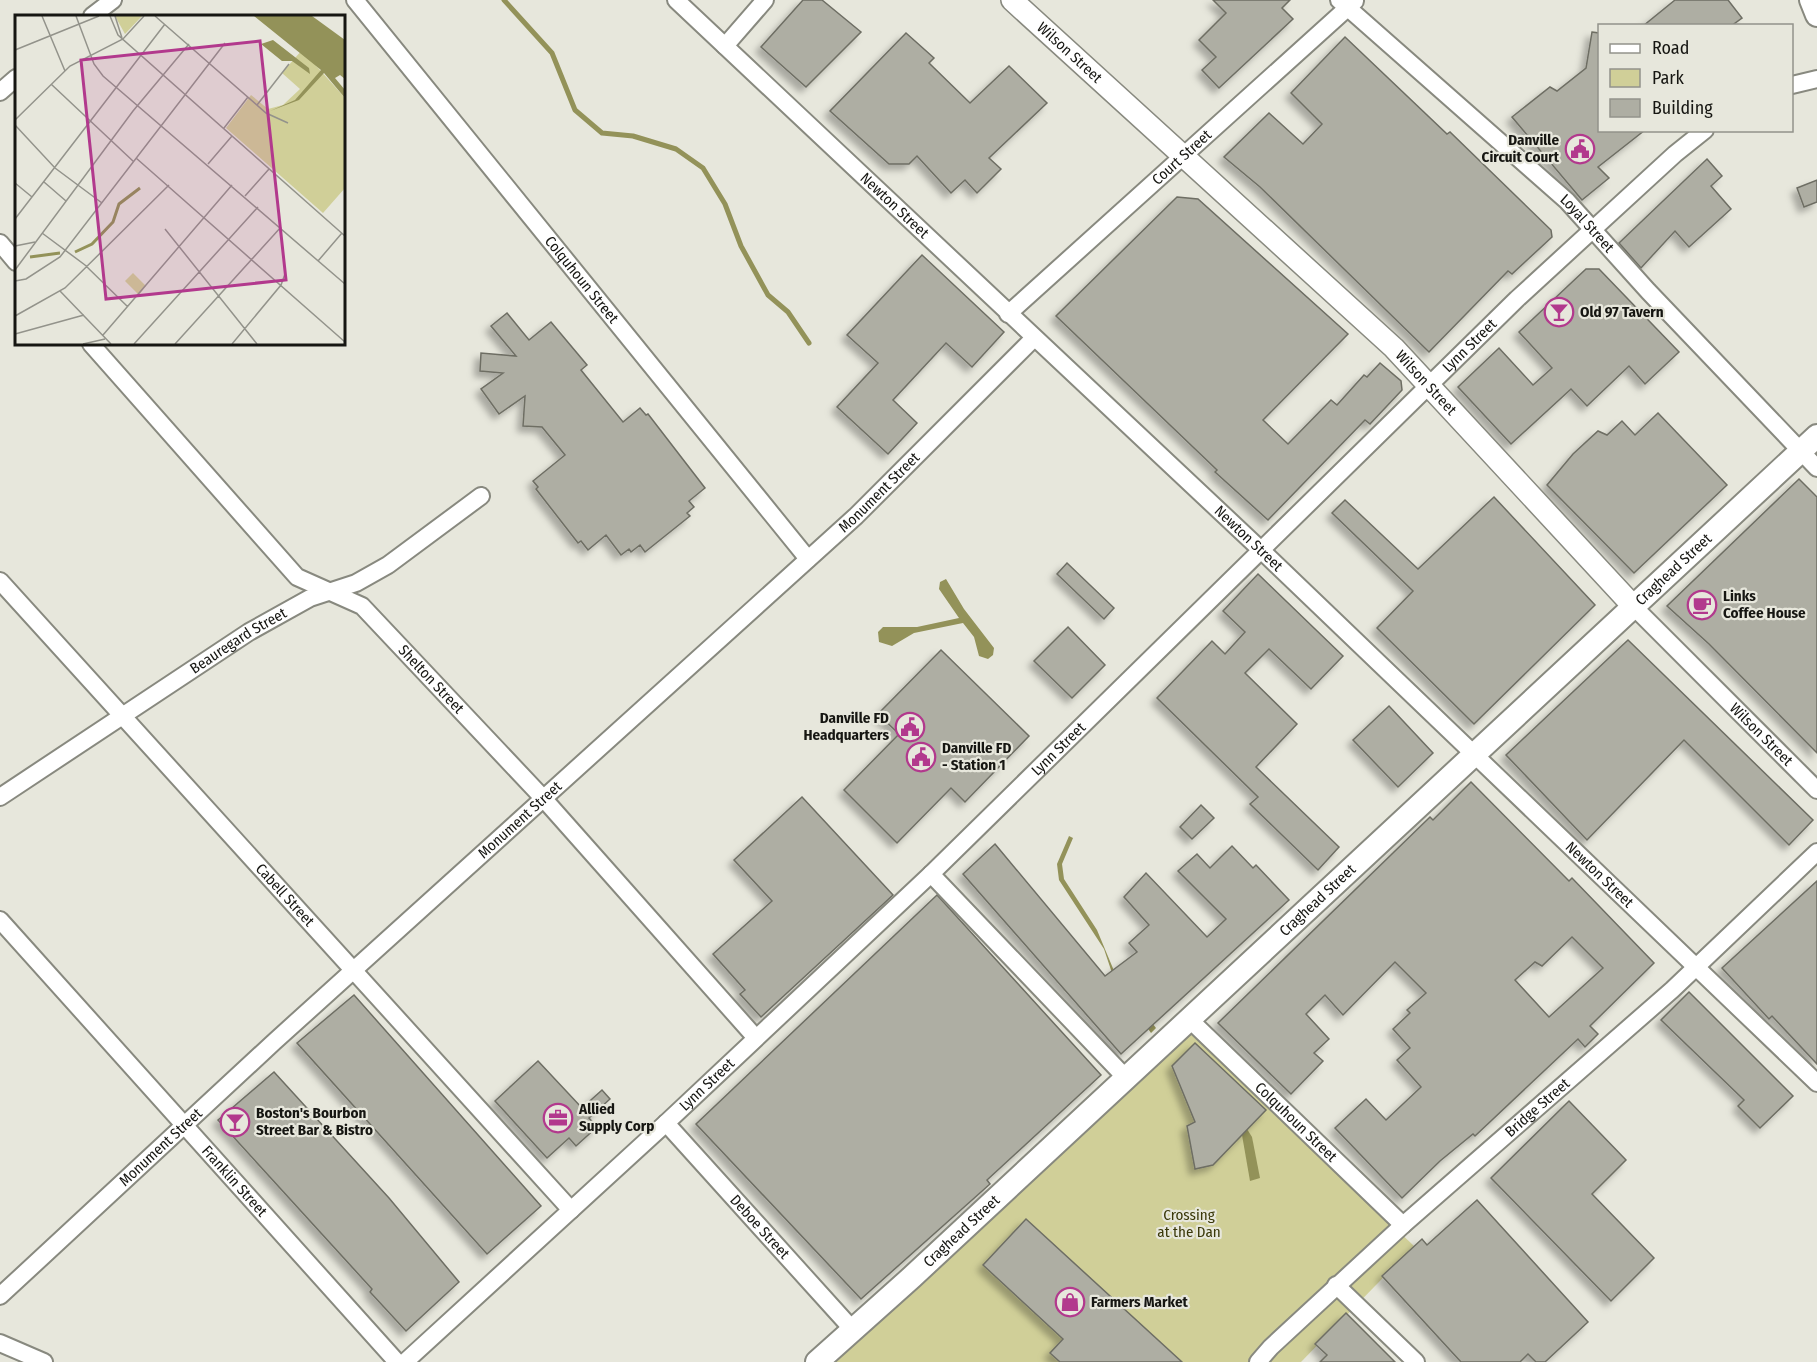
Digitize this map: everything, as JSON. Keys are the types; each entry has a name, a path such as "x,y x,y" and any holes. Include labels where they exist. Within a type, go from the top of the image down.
{"main road":[{"path":"1811,0 1817,15"},
{"name":"Craghead Street","path":"817,1362 1817,436"}],"street":[{"path":"93,15 113,0"},
{"name":"Colquhoun Street","path":"355,0 808,559"},
{"name":"Newton Street","path":"676,0 1261,550 1817,1083"},
{"path":"725,46 765,0"},
{"name":"Wilson Street","path":"1012,0 1394,348 1634,607 1817,790"},
{"name":"Court Street","path":"1008,314 1347,2"},
{"name":"Loyal Street","path":"1347,2 1567,201 1648,291 1817,468"},
{"path":"0,92 15,79"},
{"path":"1793,85 1817,79"},
{"name":"Lynn Street","path":"405,1362 931,874 1428,386 1675,154 1703,132"},
{"path":"0,243 15,261"},
{"name":"Monument Street","path":"0,1296 353,970 856,516 1034,338"},
{"name":"Shelton Street","path":"92,345 297,577 331,590 362,606 543,798 756,1038"},
{"name":"Beauregard Street","path":"0,798 249,632 310,598 356,584 388,565 481,496"},
{"name":"Cabell Street","path":"0,581 571,1210"},
{"name":"Bridge Street","path":"1258,1362 1336,1285 1695,967 1817,852"},
{"path":"931,874 1125,1077"},
{"name":"Franklin Street","path":"0,920 397,1362"},
{"name":"Colquhoun Street","path":"1188,1018 1403,1225"},
{"name":"Deboe Street","path":"666,1122 853,1330"},
{"path":"1336,1285 1416,1362"},
{"path":"0,1343 45,1362"}],"green space":[{"name":"Crossing at the Dan","path":"1191,1034 1414,1246 1301,1362 835,1362"}],"shaded area":[{"path":"946,579 964,609 994,648 993,655 988,659 979,656 974,637 963,623 914,633 892,646 879,642 878,632 883,627 917,627 959,618 939,589 940,582"},
{"path":"1069,836 1073,838 1062,864 1064,879 1097,930 1117,978 1156,1028 1151,1033 1114,979 1104,949 1059,880 1057,864"},
{"path":"1247,1129 1252,1137 1260,1178 1250,1181 1242,1135"}],"building":[{"path":"803,0 822,0 861,32 806,87 761,47"},
{"path":"1213,0 1290,0 1282,8 1293,19 1219,88 1202,70 1216,57 1199,40 1226,13"},
{"path":"1675,0 1728,0 1742,18 1734,24 1645,24"},
{"name":"Danville Circuit Court","path":"1592,32 1598,33 1598,132 1642,132 1598,167 1609,178 1582,200 1512,117 1550,87 1557,91 1586,68"},
{"path":"906,33 934,58 929,63 970,103 1009,66 1047,103 989,158 1001,169 977,193 965,180 951,193 917,156 909,164 889,164 830,111"},
{"path":"1345,37 1447,134 1450,132 1551,230 1552,237 1512,274 1508,271 1429,352 1260,187 1224,157 1269,113 1303,144 1322,124 1291,93"},
{"path":"1707,159 1722,176 1711,186 1731,209 1689,247 1675,231 1641,268 1619,243"},
{"path":"1817,180 1817,202 1804,207 1797,188"},
{"path":"1177,197 1198,199 1348,334 1263,420 1288,444 1331,400 1337,405 1364,375 1367,377 1380,363 1401,381 1402,390 1370,424 1365,420 1268,520 1215,472 1217,470 1056,316"},
{"path":"922,255 1004,332 972,367 946,343 893,400 917,423 888,454 837,407 878,363 847,335"},
{"path":"1586,269 1599,269 1679,352 1645,384 1629,366 1587,406 1571,389 1511,444 1458,387 1499,348 1533,385 1552,368 1519,332"},
{"path":"507,313 529,340 551,322 587,365 581,370 623,422 640,408 646,415 648,414 705,488 689,501 694,507 687,513 690,516 645,552 640,545 631,552 629,549 621,555 606,535 588,550 581,541 578,543 536,489 538,487 533,481 565,455 542,427 523,426 525,396 499,414 481,389 503,373 480,371 481,353 516,356 491,326"},
{"path":"1658,413 1727,485 1634,573 1547,485 1573,454 1598,431 1607,435 1622,421 1635,435"},
{"path":"1799,479 1817,497 1817,753 1709,644 1667,606"},
{"path":"1494,497 1595,605 1474,724 1377,628 1413,591 1332,513 1345,500 1418,569"},
{"path":"1067,563 1114,608 1104,619 1057,574"},
{"path":"1258,574 1343,656 1311,689 1269,649 1245,673 1297,724 1256,767 1339,847 1318,870 1250,804 1258,797 1157,698 1212,641 1225,654 1245,632 1223,611"},
{"path":"1068,627 1105,665 1072,698 1034,661"},
{"path":"1628,640 1813,820 1789,845 1684,740 1587,840 1506,755"},
{"path":"941,650 1029,736 965,802 951,788 897,843 844,790 899,734 878,714"},
{"path":"1389,706 1433,753 1398,787 1353,740"},
{"path":"1471,782 1569,881 1572,878 1654,963 1590,1026 1598,1034 1585,1047 1578,1039 1475,1136 1473,1134 1440,1161 1402,1198 1335,1128 1366,1099 1386,1120 1421,1087 1397,1060 1410,1048 1393,1029 1410,1013 1407,1010 1426,993 1395,962 1343,1015 1325,995 1306,1014 1329,1039 1314,1053 1323,1061 1291,1094 1218,1023 1430,817 1433,820","holes":["1572,937 1603,968 1549,1017 1515,980 1535,962 1542,966"]},
{"path":"802,797 893,895 761,1017 740,994 745,990 713,954 772,901 734,860"},
{"path":"1201,805 1214,818 1192,839 1180,827"},
{"path":"995,844 1105,976 1137,952 1129,943 1149,925 1124,897 1146,873 1207,937 1226,919 1178,871 1197,854 1210,868 1232,846 1253,868 1256,865 1289,900 1121,1054 963,874"},
{"path":"1817,881 1817,1064 1772,1016 1769,1019 1722,968"},
{"path":"937,895 1101,1075 987,1180 990,1184 861,1299 696,1124"},
{"path":"1689,992 1793,1096 1760,1128 1738,1106 1744,1100 1661,1020"},
{"path":"354,995 541,1206 487,1254 297,1043"},
{"path":"1195,1043 1266,1110 1213,1165 1195,1169 1187,1126 1195,1122 1172,1066"},
{"path":"538,1061 582,1108 602,1090 610,1099 589,1118 597,1127 576,1146 569,1138 547,1158 495,1101"},
{"path":"274,1072 389,1198 459,1282 406,1331 370,1292 372,1289 218,1120"},
{"path":"1569,1101 1626,1160 1592,1194 1654,1258 1611,1301 1491,1178"},
{"path":"1477,1200 1588,1322 1545,1362 1536,1362 1528,1354 1520,1362 1461,1362 1382,1276 1422,1239 1427,1245"},
{"name":"Farmers Market","path":"1026,1219 1182,1362 1060,1362 1050,1353 1063,1339 983,1265"},
{"path":"1346,1313 1395,1362 1320,1362 1327,1355 1315,1344"}],"waterway":[{"path":"504,0 552,53 575,110 602,133 633,136 676,149 703,168 725,204 741,246 768,295 788,312 809,343"}],"place":[{"name":"Danville Circuit Court","path":"1580,149"},
{"name":"Old 97 Tavern","path":"1559,312"},
{"name":"Links Coffee House","path":"1702,605"},
{"name":"Danville FD Headquarters","path":"910,727"},
{"name":"Danville FD - Station 1","path":"921,757"},
{"name":"Allied Supply Corp","path":"558,1118"},
{"name":"Boston's Bourbon Street Bar & Bistro","path":"235,1122"},
{"name":"Farmers Market","path":"1070,1302"}]}
